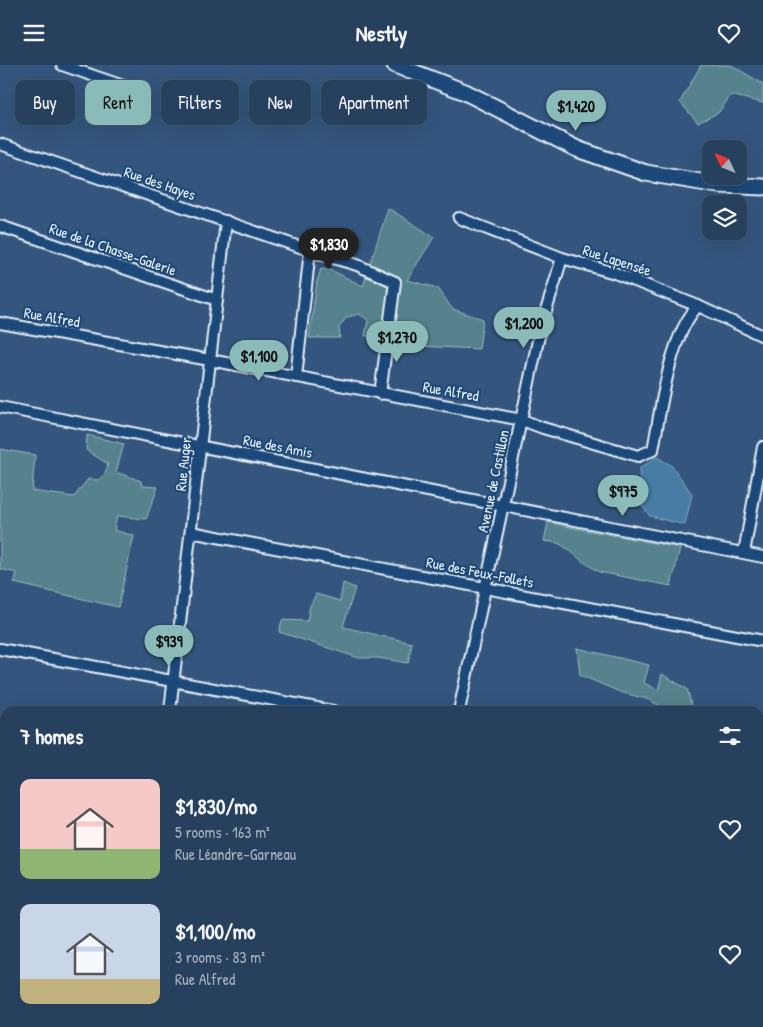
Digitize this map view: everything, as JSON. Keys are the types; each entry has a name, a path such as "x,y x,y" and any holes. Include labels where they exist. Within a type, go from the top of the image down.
{"street":[{"path":"62,65 106,80"},
{"path":"395,65 465,92 577,149 646,173 718,185 763,187"},
{"name":"Rue des Hayes","path":"0,144 357,265 395,282 380,393"},
{"name":"Rue Lapensée","path":"459,218 562,259 615,273 698,306 763,336"},
{"name":"Rue Auger","path":"171,706 226,221"},
{"name":"Rue de la Chasse-Galerie","path":"0,226 217,300"},
{"path":"296,377 310,250"},
{"name":"Avenue de Castillon","path":"460,706 540,331 562,259"},
{"name":"Rue Alfred","path":"0,323 210,360 522,419 638,456 653,450 674,351 689,315 698,306"},
{"name":"Rue des Amis","path":"0,407 763,557"},
{"path":"744,553 763,447"},
{"name":"Rue des Feux-Follets","path":"191,531 763,641"},
{"path":"0,649 306,706"}],"green space":[{"path":"701,65 731,65 763,84 763,103 731,95 719,112 698,123 680,102"},
{"path":"388,208 434,237 407,280 438,288 452,309 483,319 479,349 395,345 397,336 365,336 368,320 359,314 347,317 339,327 340,338 309,338 317,281 321,269 333,271 363,286"},
{"path":"87,435 124,444 116,472 141,481 142,486 158,487 146,519 117,516 114,530 134,536 118,607 14,583 17,573 0,569 0,449 35,455 32,491 74,497 88,479 98,480 105,474 108,464 86,450"},
{"path":"548,522 680,548 671,586 599,572 558,543 544,541"},
{"path":"343,583 355,588 343,627 412,643 408,663 378,658 359,658 279,632 282,620 307,621 310,606 316,594 340,601"},
{"path":"577,648 649,665 644,683 658,690 662,674 687,689 692,706 660,706 647,699 620,692 580,675"}],"water":[{"path":"657,457 672,466 692,494 685,525 650,516 641,504 639,469"}]}
